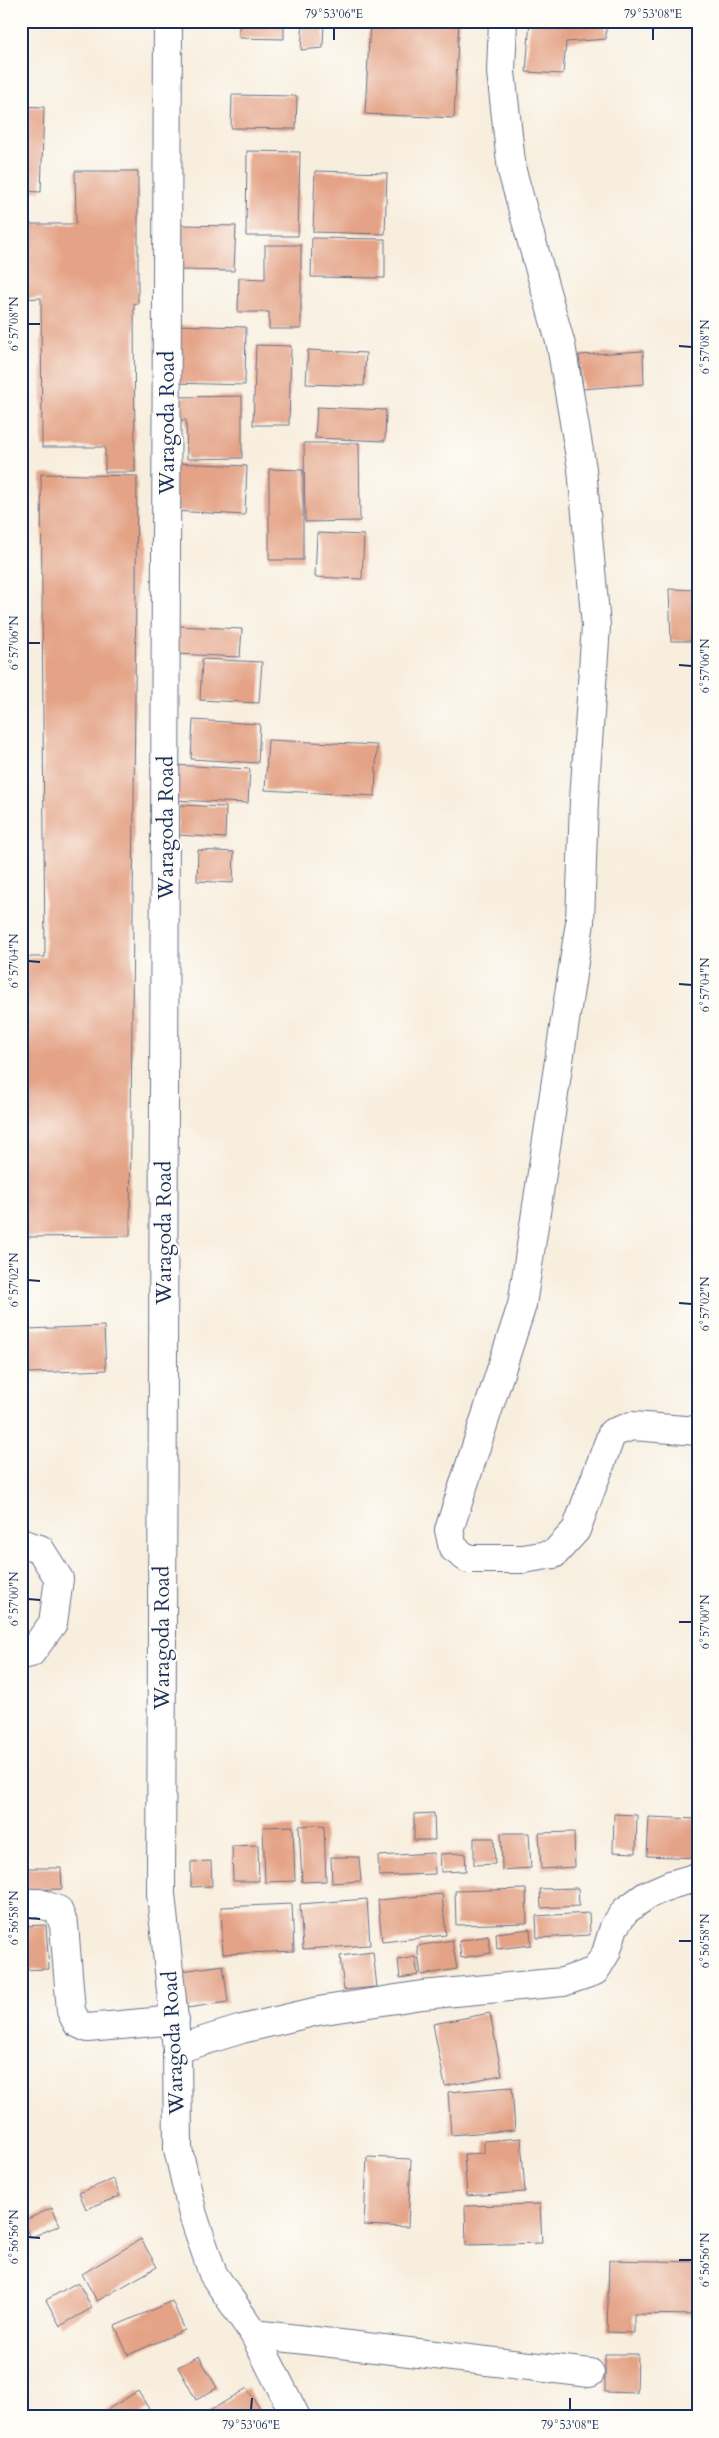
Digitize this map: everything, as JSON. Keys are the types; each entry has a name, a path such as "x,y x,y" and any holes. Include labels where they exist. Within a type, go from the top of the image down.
{"street":[{"name":"Waragoda Road","path":"168,21 161,1894 177,2049 178,2149 193,2215 213,2274 254,2334 296,2417"},
{"path":"503,21 502,72 512,171 561,345 582,470 596,626 584,800 580,922 522,1306 449,1530 453,1548 468,1559 523,1559 554,1554 576,1530 612,1433 632,1426 698,1431"},
{"path":"21,1543 40,1549 59,1579 53,1623 31,1653 21,1656"},
{"path":"177,2049 242,2029 318,2011 422,1995 563,1982 595,1971 606,1953 614,1927 625,1911 647,1895 670,1885 698,1877"},
{"path":"21,1903 40,1903 58,1910 64,1925 71,2011 76,2024 88,2028 175,2020"},
{"path":"254,2334 590,2373"}],"building":[{"path":"239,21 284,21 284,39 239,38"},
{"path":"303,21 324,21 323,48 301,50"},
{"path":"370,21 459,21 454,118 365,114"},
{"path":"530,21 606,21 606,39 566,42 563,74 526,72"},
{"path":"232,95 297,96 296,129 231,128"},
{"path":"21,106 44,107 41,192 21,191"},
{"path":"247,151 300,152 298,236 246,236"},
{"path":"75,171 138,171 138,304 134,303 135,472 105,472 105,447 42,447 41,298 21,299 21,224 76,224"},
{"path":"315,171 387,173 385,234 313,232"},
{"path":"181,225 236,226 234,271 180,270"},
{"path":"312,238 385,239 385,278 311,277"},
{"path":"265,245 301,245 301,329 269,329 269,312 238,312 239,278 265,279"},
{"path":"173,325 246,327 245,385 172,383"},
{"path":"256,345 291,346 289,425 253,425"},
{"path":"308,350 366,353 364,386 306,384"},
{"path":"643,351 644,384 583,389 579,355"},
{"path":"242,396 242,458 187,459 186,420 177,420 176,397"},
{"path":"317,407 386,410 385,441 315,438"},
{"path":"304,443 359,443 360,521 305,522"},
{"path":"174,463 247,466 245,515 172,511"},
{"path":"269,469 303,470 303,560 269,560"},
{"path":"41,474 137,476 130,1236 21,1237 21,957 45,957"},
{"path":"317,533 364,535 362,579 315,577"},
{"path":"669,589 698,590 698,641 671,641"},
{"path":"178,626 242,629 240,657 176,654"},
{"path":"202,659 262,662 259,703 200,700"},
{"path":"193,720 260,724 258,763 191,759"},
{"path":"268,740 377,745 375,796 265,790"},
{"path":"173,765 250,769 248,803 171,800"},
{"path":"179,805 226,807 225,838 177,835"},
{"path":"198,850 234,852 233,883 197,881"},
{"path":"104,1326 106,1370 29,1373 27,1329"},
{"path":"434,1813 435,1840 414,1840 414,1814"},
{"path":"614,1814 637,1815 636,1853 613,1852"},
{"path":"649,1817 698,1819 698,1858 647,1856"},
{"path":"324,1825 326,1881 302,1882 299,1826"},
{"path":"293,1826 295,1881 265,1882 263,1827"},
{"path":"574,1832 575,1867 541,1869 539,1833"},
{"path":"501,1833 529,1833 531,1868 502,1870"},
{"path":"474,1838 494,1838 495,1864 474,1865"},
{"path":"258,1845 259,1881 233,1881 232,1846"},
{"path":"434,1853 435,1874 379,1876 378,1856"},
{"path":"465,1853 466,1871 441,1872 440,1854"},
{"path":"331,1857 359,1857 361,1881 332,1883"},
{"path":"211,1861 212,1886 191,1887 191,1862"},
{"path":"21,1868 61,1868 62,1889 21,1890"},
{"path":"578,1888 579,1906 541,1908 540,1889"},
{"path":"526,1889 527,1923 456,1925 455,1891"},
{"path":"442,1894 446,1935 382,1942 378,1900"},
{"path":"367,1899 370,1945 303,1949 300,1904"},
{"path":"292,1904 294,1951 223,1954 221,1907"},
{"path":"589,1913 590,1935 537,1938 536,1916"},
{"path":"46,1925 49,1969 21,1970 21,1926"},
{"path":"530,1929 531,1945 497,1949 496,1933"},
{"path":"488,1936 491,1953 461,1958 459,1941"},
{"path":"452,1940 457,1969 421,1975 417,1946"},
{"path":"373,1952 377,1987 344,1990 340,1956"},
{"path":"415,1957 418,1975 400,1978 398,1960"},
{"path":"223,1965 228,2002 187,2008 182,1971"},
{"path":"490,2013 502,2075 445,2086 433,2024"},
{"path":"512,2087 515,2130 451,2135 448,2092"},
{"path":"521,2138 525,2192 467,2196 464,2154 484,2153 484,2141"},
{"path":"367,2157 411,2159 408,2227 364,2225"},
{"path":"113,2179 120,2196 86,2209 79,2193"},
{"path":"540,2204 542,2243 466,2245 465,2206"},
{"path":"52,2208 60,2225 30,2238 23,2221"},
{"path":"141,2239 157,2267 97,2301 82,2274"},
{"path":"609,2260 698,2262 698,2315 634,2314 634,2333 607,2332"},
{"path":"78,2282 92,2308 60,2326 46,2300"},
{"path":"172,2301 185,2330 128,2355 115,2326"},
{"path":"605,2354 638,2354 637,2393 605,2392"},
{"path":"199,2356 217,2388 196,2400 178,2367"},
{"path":"247,2388 260,2409 248,2417 210,2417 208,2412"},
{"path":"138,2391 149,2409 137,2417 104,2417 102,2413"}]}
